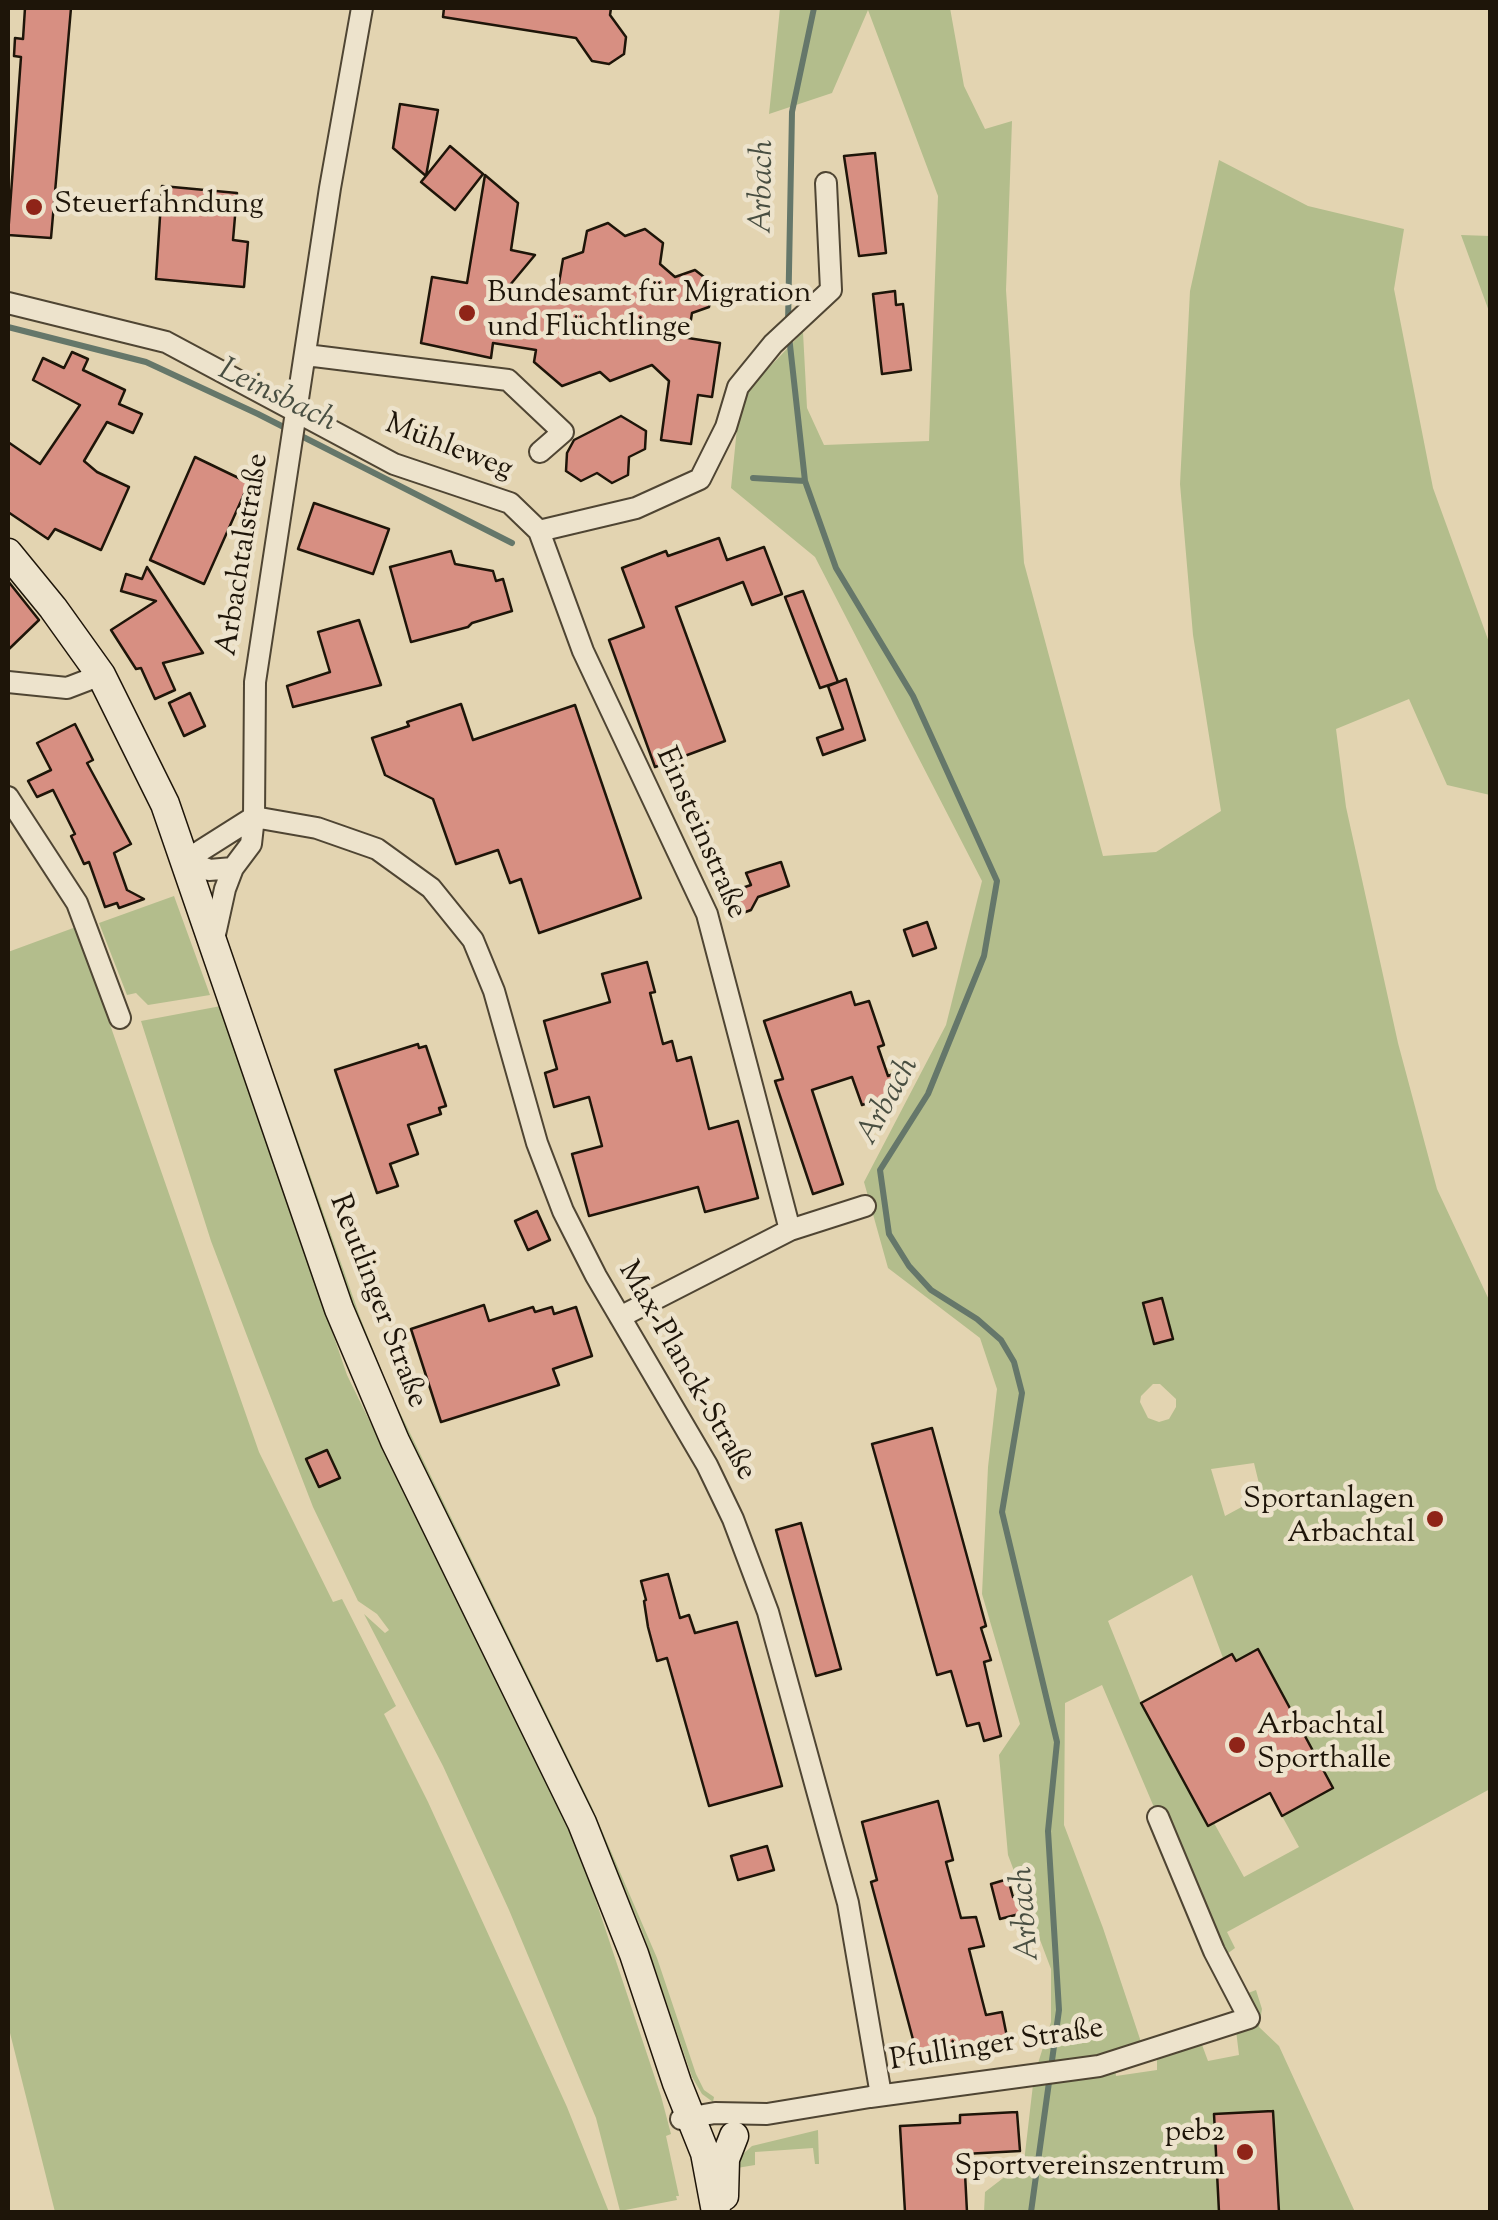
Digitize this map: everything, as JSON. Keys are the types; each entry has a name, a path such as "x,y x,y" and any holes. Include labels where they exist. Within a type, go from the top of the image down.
{"main road":[{"name":"Reutlinger Straße","path":"8,553 54,608 101,675 146,763 186,860 312,1232 367,1379 575,1808 634,1954 688,2125 699,2212"},
{"name":"Reutlinger Straße","path":"688,2125 704,2153 716,2212"},
{"path":"724,2212 725,2158 734,2136"}],"street":[{"name":"Arbachtalstraße","path":"214,939 233,868 250,844 254,816 255,682 330,188 362,8"},
{"path":"539,531 636,508 700,479 726,427 738,387 773,344 832,290 826,183"},
{"name":"Mühleweg","path":"8,302 166,342 394,464 510,502 539,531"},
{"path":"306,355 508,380 563,432 540,452"},
{"name":"Einsteinstraße","path":"539,531 582,650 707,914 790,1230"},
{"path":"8,682 67,688 101,675"},
{"path":"8,797 77,903 120,1018"},
{"path":"186,860 254,816"},
{"name":"Max-Planck-Straße","path":"254,816 317,828 377,849 402,863 431,888 464,926 485,964 526,1109 551,1180 579,1244 722,1495 768,1612 848,1903 882,2095"},
{"path":"186,860 210,870 233,868"},
{"path":"620,1317 790,1230 865,1206"},
{"name":"Pfullinger Straße","path":"688,2125 738,2112 768,2114 1098,2066 1249,2018 1214,1951 1158,1817"},
{"name":"Pfullinger Straße","path":"734,2136 768,2114"},
{"path":"688,2125 723,2138 734,2136"}],"green space":[{"path":"780,8 950,8 964,86 985,129 1012,121 1006,290 1024,563 1103,856 1156,852 1221,811 1193,635 1180,484 1190,291 1219,160 1308,206 1404,229 1394,289 1433,488 1490,645 1490,795 1447,785 1409,699 1336,729 1346,807 1398,1043 1437,1189 1490,1302 1490,1789 1227,1932 1235,1948 1219,1960 1102,1685 1065,1703 1064,1825 1144,2051 1114,2061 1116,2076 1157,2070 1157,2047 1198,2034 1208,2061 1239,2055 1235,2022 1238,1997 1256,1990 1262,2009 1259,2027 1279,2046 1355,2212 984,2212 985,2192 1024,2162 1034,2076 1051,2022 1051,1969 1008,1855 999,1755 1020,1724 982,1594 988,1467 997,1389 980,1338 888,1268 864,1182 946,1025 982,881 815,557 731,488 740,398 803,332 807,408 824,445 929,441 938,196 868,10 832,93 769,114","holes":["1153,1384 1160,1384 1176,1399 1169,1419 1159,1422 1148,1418 1140,1402","1254,1463 1262,1496 1225,1516 1211,1469","1192,1575 1223,1658 1232,1654 1236,1661 1258,1649 1282,1816 1299,1847 1244,1877 1214,1823 1208,1826 1141,1703 1108,1621"]},
{"path":"1461,235 1490,236 1490,314"},
{"path":"174,896 210,995 148,1005 136,993 127,995 99,923"},
{"path":"76,927 259,1452 333,1602 342,1599 396,1706 384,1714 567,2107 609,2212 55,2212 8,2025 8,952"},
{"path":"221,1006 347,1375 577,1844 661,2096 671,2134 666,2136 677,2200 620,2211 596,2118 509,1910 443,1766 364,1614 385,1633 389,1630 377,1614 358,1601 313,1507 255,1357 211,1241 141,1021"},
{"path":"273,1080 277,1081 391,1394 591,1805 657,1958 696,2074 704,2090 714,2097 713,2102 702,2094 692,2077 641,1928 590,1810 435,1498 352,1310"},
{"path":"818,2130 819,2164 815,2164 813,2148 755,2152 755,2165 737,2168 752,2146"}],"building":[{"path":"25,8 71,8 51,238 8,235 21,57 14,56 15,38 23,39"},
{"path":"444,8 611,8 610,15 626,37 624,54 609,64 592,61 576,38 443,17"},
{"path":"400,104 438,110 426,176 393,148"},
{"path":"450,146 483,174 455,210 421,182"},
{"path":"875,153 886,253 859,256 844,156"},
{"path":"485,175 518,203 511,250 535,255 505,291 539,296 558,289 563,259 583,252 587,231 608,223 625,236 645,229 663,243 660,264 675,277 695,270 713,284 709,307 692,313 688,338 720,343 712,397 698,395 691,444 661,440 669,381 652,365 610,381 600,372 562,386 534,362 536,350 493,343 491,358 421,343 432,277 467,283"},
{"path":"162,186 237,193 233,240 248,242 244,287 156,279"},
{"path":"895,291 896,305 903,304 911,370 882,374 873,294"},
{"path":"72,352 88,359 83,370 125,390 119,404 142,414 133,433 107,422 84,461 97,472 129,487 101,550 55,529 48,539 8,512 8,442 40,464 80,405 33,380 43,358 64,368"},
{"path":"621,416 646,431 645,449 629,457 628,475 612,483 597,473 581,481 566,471 567,453 574,440"},
{"path":"195,457 249,483 204,584 150,560"},
{"path":"314,503 389,529 373,574 298,549"},
{"path":"719,538 727,560 764,547 782,594 752,605 743,582 676,607 725,741 655,767 609,640 644,627 622,568 666,551 668,556"},
{"path":"451,551 455,564 493,571 496,581 503,579 512,611 411,642 390,567"},
{"path":"147,567 203,653 163,663 175,690 155,699 141,668 136,669 111,630 156,601 121,591 126,574 142,579"},
{"path":"8,581 39,620 8,650"},
{"path":"803,591 838,682 820,688 785,597"},
{"path":"359,620 381,685 293,707 287,686 330,672 318,632"},
{"path":"846,679 865,740 823,755 817,738 843,729 828,686"},
{"path":"190,693 205,726 184,736 169,703"},
{"path":"461,704 473,740 575,705 641,898 539,933 521,879 510,883 498,850 456,864 433,799 385,775 372,738"},
{"path":"75,724 93,760 87,763 131,844 114,853 127,890 144,899 119,908 117,903 105,907 89,862 84,864 71,836 75,834 53,790 37,797 28,781 51,770 37,743"},
{"path":"781,862 789,886 758,897 751,910 732,917 724,894 751,885 746,873"},
{"path":"927,922 936,948 913,956 904,930"},
{"path":"647,962 663,1044 672,1041 677,1061 691,1057 709,1129 738,1121 758,1198 705,1212 698,1187 589,1216 572,1154 602,1146 589,1097 554,1107 545,1073 557,1069 544,1021 610,1002 602,974"},
{"path":"851,992 855,1005 869,1001 884,1045 878,1047 888,1076 896,1073 901,1087 896,1093 862,1105 852,1077 812,1090 843,1184 813,1194 775,1081 783,1079 764,1021"},
{"path":"418,1044 419,1048 426,1046 446,1106 439,1108 441,1114 408,1125 418,1154 390,1164 398,1186 377,1193 335,1070"},
{"path":"537,1211 550,1240 528,1250 515,1221"},
{"path":"1162,1298 1173,1339 1154,1344 1143,1303"},
{"path":"484,1305 489,1321 533,1307 535,1312 552,1307 554,1314 576,1307 592,1356 553,1369 559,1385 441,1422 411,1329"},
{"path":"932,1428 986,1626 981,1628 991,1660 984,1662 1001,1736 984,1741 979,1723 967,1726 951,1671 937,1675 872,1444"},
{"path":"327,1450 340,1478 319,1487 306,1459"},
{"path":"801,1523 841,1669 816,1676 776,1530"},
{"path":"668,1574 680,1618 689,1615 695,1633 737,1622 782,1786 709,1806 667,1658 657,1661 648,1627 641,1581"},
{"name":"Arbachtal Sporthalle","path":"1258,1649 1333,1788 1282,1816 1270,1793 1208,1826 1141,1703 1232,1654 1236,1661"},
{"path":"938,1801 953,1860 946,1862 961,1918 976,1917 984,1946 969,1949 986,2015 1002,2012 1009,2047 931,2062 915,2047 871,1882 877,1880 862,1822"},
{"path":"767,1846 774,1870 738,1880 731,1856"},
{"path":"1008,1879 1023,1913 1000,1919 991,1884"},
{"name":"peb2 Sportvereinszentrum","path":"1273,2111 1279,2212 1219,2212 1214,2114"},
{"path":"1017,2112 1020,2151 964,2154 967,2212 905,2212 900,2126 960,2123 960,2115"}],"waterway":[{"name":"Arbach","path":"788,324 792,112 814,8"},
{"name":"Leinsbach","path":"8,327 146,362 258,414 512,543"},
{"name":"Arbach","path":"789,336 805,481 836,568 913,696 997,881 984,956 928,1094 880,1170 889,1234 909,1266 931,1290 977,1319 1001,1340 1014,1362 1022,1393 1002,1512 1057,1742 1048,1831 1059,2010 1031,2212"},
{"name":"Leinsbach","path":"753,478 805,481"}],"place":[{"name":"Steuerfahndung","path":"34,207"},
{"name":"Bundesamt für Migration und Flüchtlinge","path":"467,313"},
{"name":"Sportanlagen Arbachtal","path":"1435,1519"},
{"name":"Arbachtal Sporthalle","path":"1237,1745"},
{"name":"peb2 Sportvereinszentrum","path":"1245,2152"}]}
